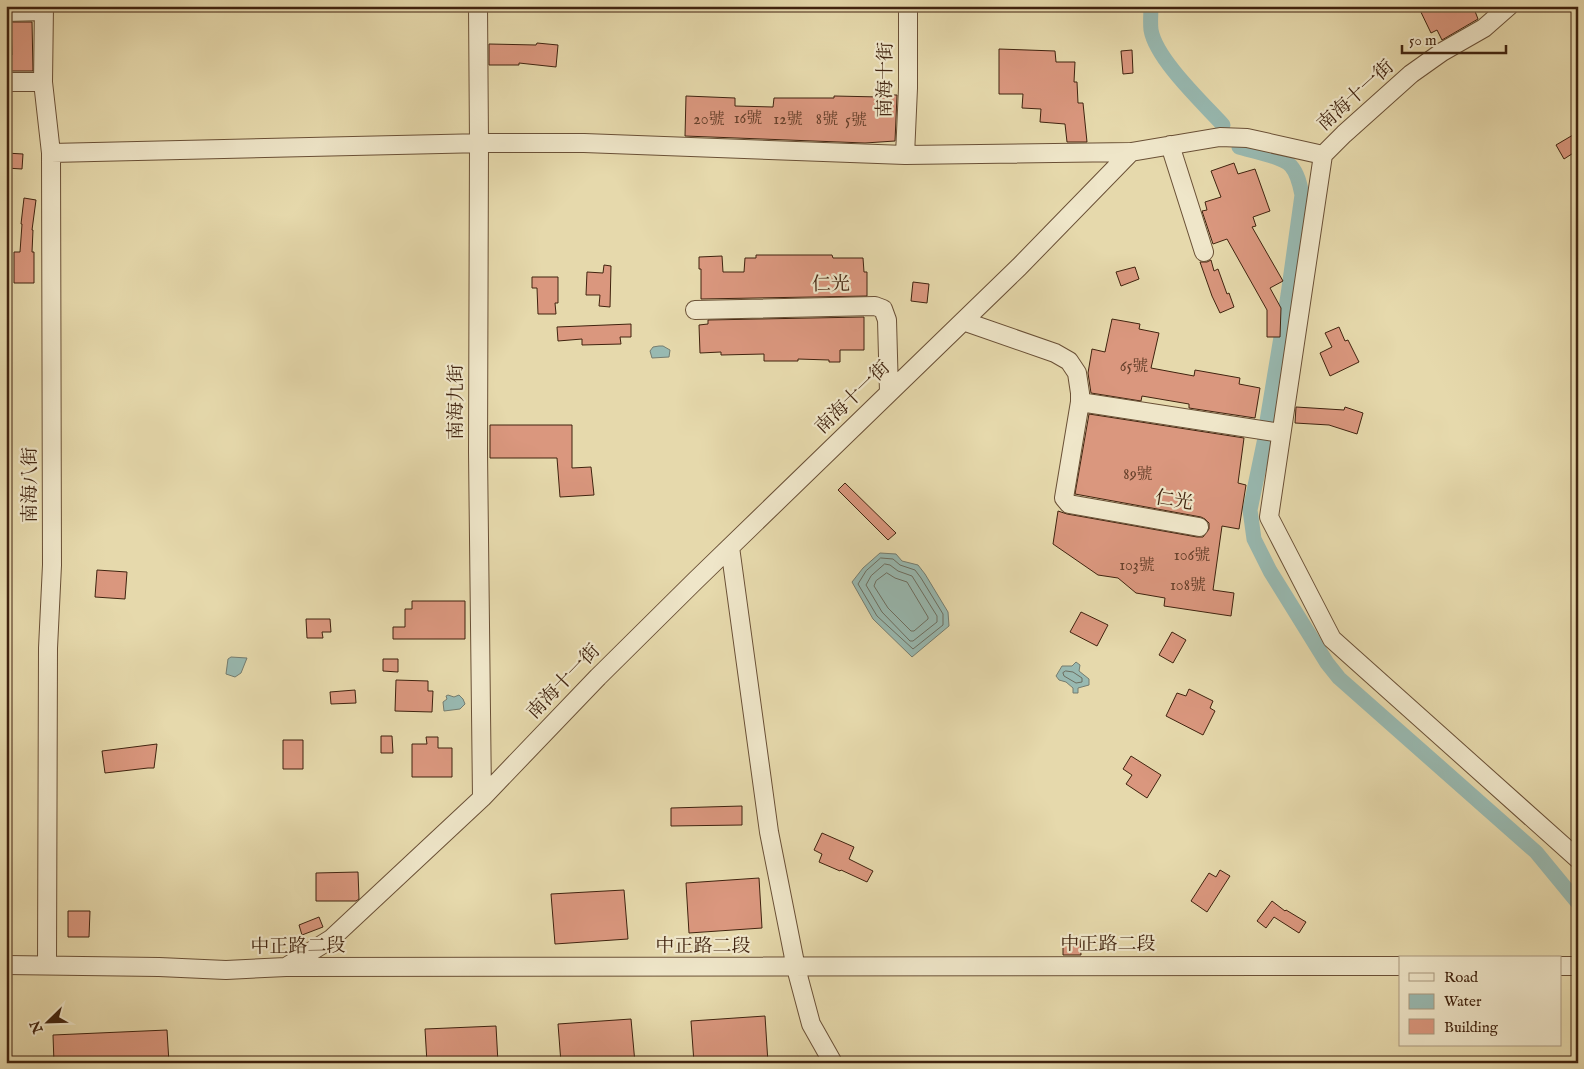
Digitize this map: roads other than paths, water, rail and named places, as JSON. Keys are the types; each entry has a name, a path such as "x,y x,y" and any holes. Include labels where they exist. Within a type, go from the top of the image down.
{"street":[{"name":"南海九街","path":"478,6 478,398 482,798"},
{"name":"南海十街","path":"906,155 908,6"},
{"name":"南海十一街","path":"286,968 331,939 482,798 598,677 1019,267 1132,152 1220,137 1247,138 1323,155 1411,74 1442,52 1484,28 1509,6"},
{"path":"6,12 44,9"},
{"name":"南海八街","path":"44,9 43,82 51,153 52,565 48,648 47,964"},
{"path":"6,82 43,82"},
{"path":"51,153 479,143 584,143 906,155 1132,152"},
{"path":"1170,145 1204,252"},
{"path":"1323,155 1269,517 1332,639 1578,859"},
{"name":"仁光","path":"695,310 875,306 883,309 887,320 890,392"},
{"name":"仁光","path":"964,321 1055,353 1069,361 1077,373 1080,402 1064,498 1069,504 1199,527"},
{"path":"1080,402 1281,433"},
{"path":"730,547 769,832 796,968 811,1024 833,1063"},
{"name":"中正路二段","path":"6,965 47,964 226,970 286,968 1399,966"},
{"path":"1562,966 1578,966"}],"water":[{"path":"659,346 670,350 669,357 652,358 650,351 653,347"},
{"path":"880,553 896,554 902,561 918,565 948,612 949,626 912,657 873,619 852,582 863,568"},
{"path":"231,657 247,658 241,673 235,677 226,674 228,659"},
{"path":"1076,662 1080,665 1079,671 1089,679 1089,685 1078,688 1078,693 1073,693 1073,688 1066,682 1059,680 1056,676 1062,666 1072,666"},
{"path":"459,695 465,704 460,709 444,711 443,702 447,699 446,696 454,697"}],"waterway":[{"path":"1151,6 1151,30 1161,54 1181,80 1223,125"},
{"path":"1239,147 1287,162 1295,172 1302,195 1266,427"},
{"path":"1265,438 1250,510 1254,539 1270,571 1327,663 1339,678 1536,852 1578,903"}]}
